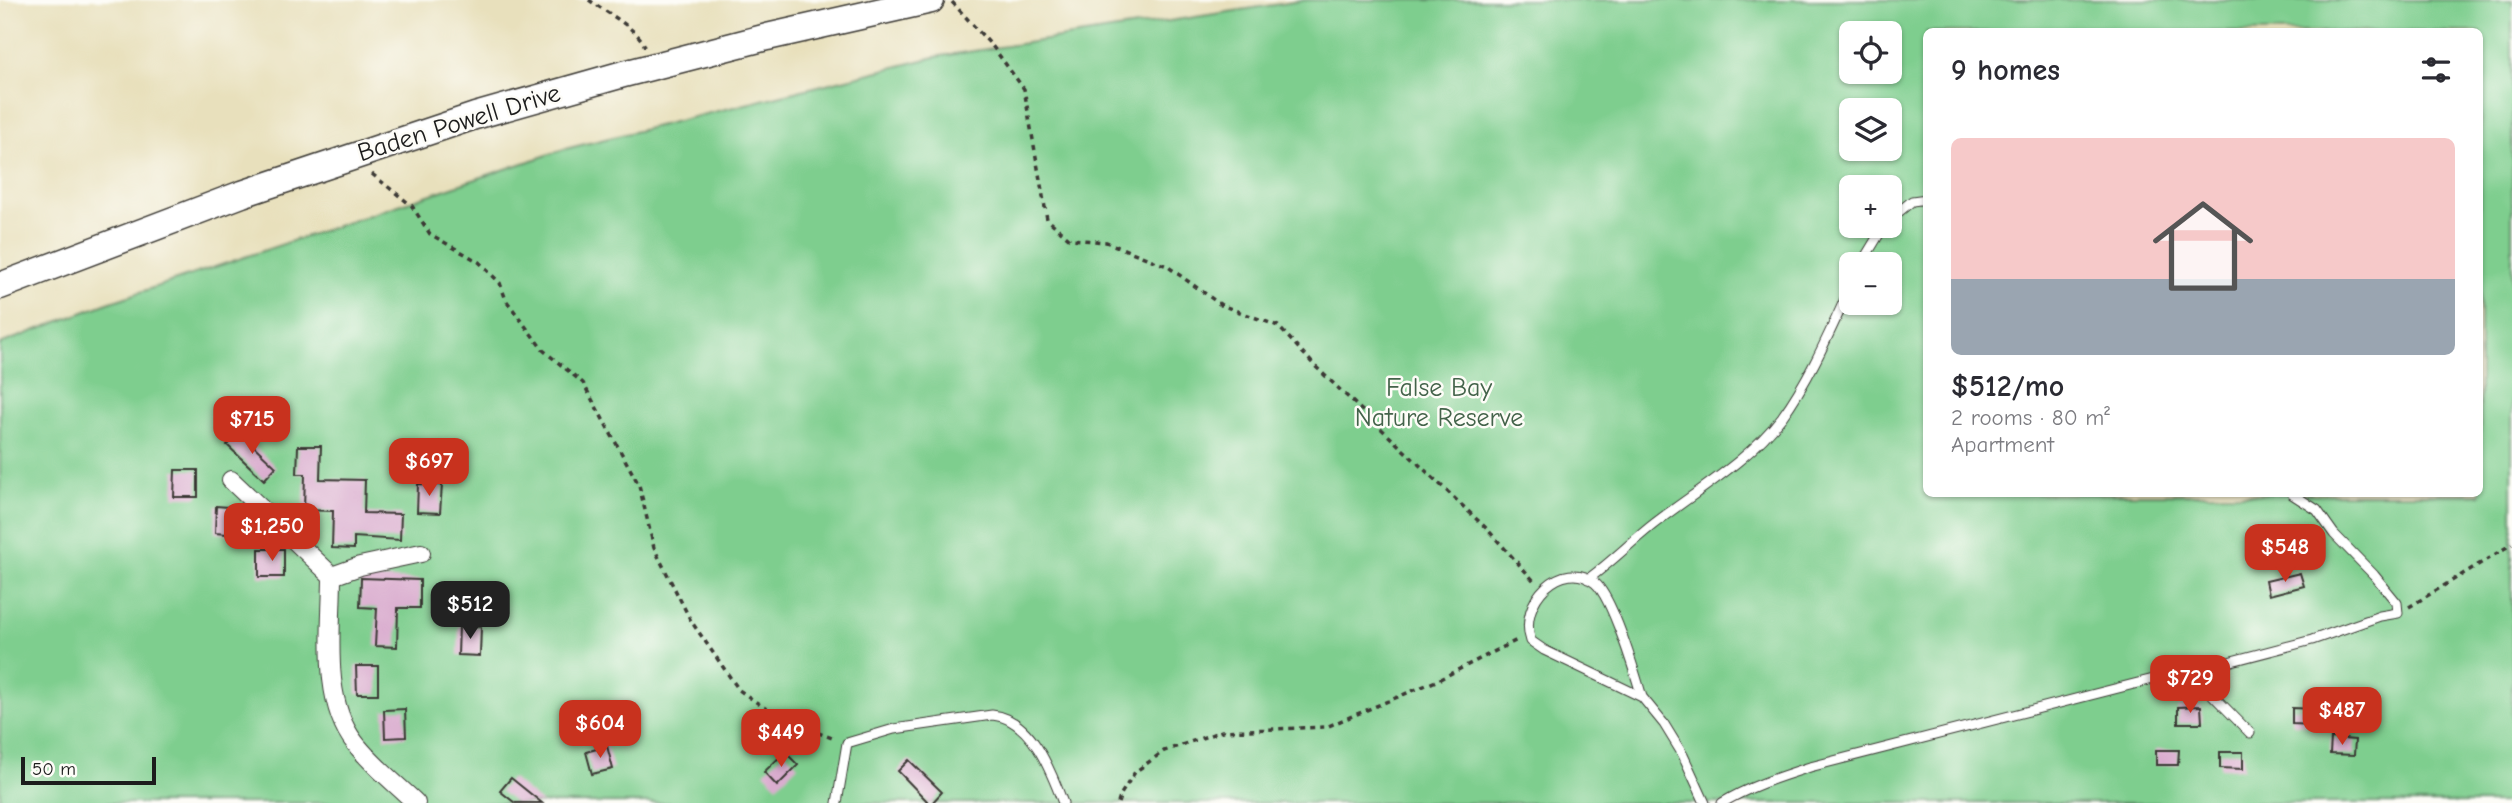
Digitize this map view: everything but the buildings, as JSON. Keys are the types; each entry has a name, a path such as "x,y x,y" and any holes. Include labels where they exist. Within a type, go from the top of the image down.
{"main road":[{"name":"Baden Powell Drive","path":"0,286 242,194 487,113 650,66 931,0"}],"street":[{"path":"231,481 332,576 332,670 340,720 356,745 416,803"},
{"path":"332,576 360,566 421,553"}],"lane":[{"path":"1902,209 1912,201 1923,200"},
{"path":"1588,579 1650,527 1752,450 1782,417 1824,344 1839,312"},
{"path":"1722,803 1770,779 1810,767 2116,687 2186,673 2312,640 2380,616 2398,613 2397,603 2374,575 2334,534 2317,510 2297,497"},
{"path":"1642,697 1544,650 1531,641 1528,635 1530,609 1541,589 1575,576 1598,585 1621,634 1642,697 1664,724 1683,755 1705,803"},
{"path":"2186,673 2202,682 2250,733"},
{"path":"837,803 847,743 911,726 1001,716 1015,722 1030,736 1063,803"}],"path":[{"path":"589,0 643,41 650,66"},
{"path":"950,0 993,47 1024,89 1047,219 1070,239 1106,242 1167,267 1222,305 1278,326 1316,367 1487,529 1541,589"},
{"path":"360,153 370,173 412,206 430,234 479,262 500,283 506,300 543,350 583,383 639,485 654,548 691,621 739,690 782,720 847,743"},
{"path":"2398,613 2512,544"},
{"path":"1118,803 1135,772 1164,751 1222,731 1325,727 1436,681 1528,635"}],"green space":[{"name":"False Bay Nature Reserve","path":"1306,0 2512,0 2512,803 0,803 0,344 105,304 565,149 935,57"}]}
